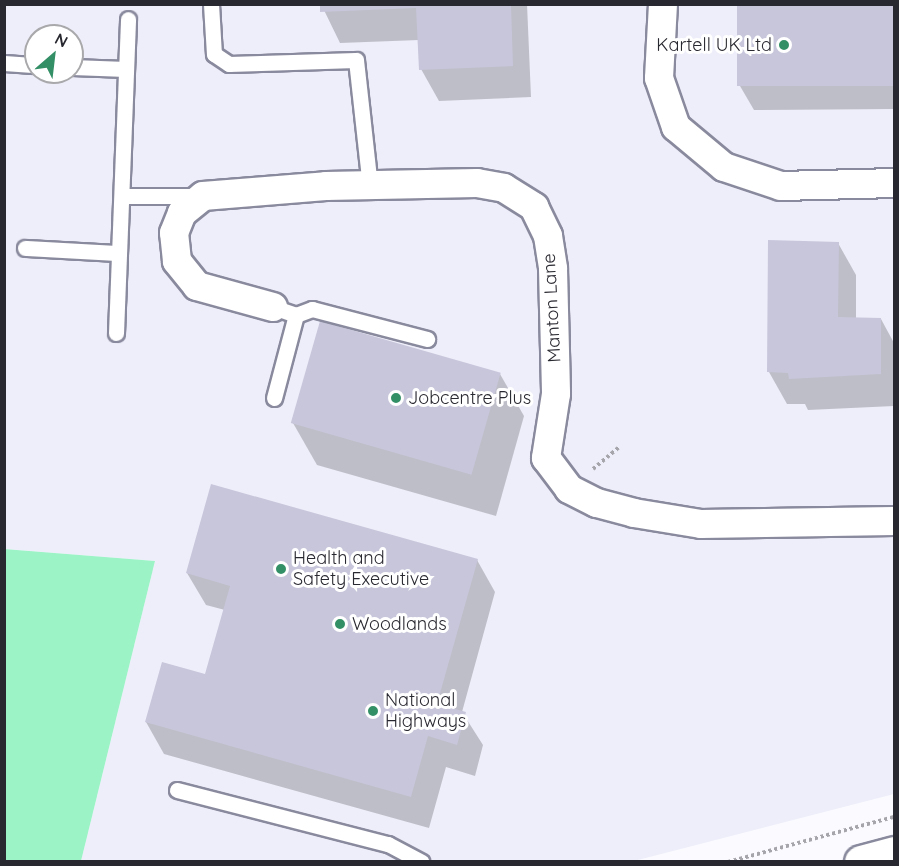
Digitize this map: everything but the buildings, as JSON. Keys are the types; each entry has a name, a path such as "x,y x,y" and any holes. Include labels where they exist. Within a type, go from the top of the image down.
{"street":[{"path":"663,4 659,78 676,127 724,166 781,186 894,183"},
{"name":"Manton Lane","path":"203,196 477,183 504,188 534,207 548,236 553,269 556,394 546,458 569,489 597,503 634,513 701,524 894,521"},
{"path":"203,196 182,213 174,233 177,261 197,285 284,311"},
{"path":"861,861 894,853"}],"lane":[{"path":"211,4 214,54 229,64 356,60 370,187"},
{"path":"116,333 128,19"},
{"path":"4,63 24,64"},
{"path":"84,67 126,69"},
{"path":"122,196 203,196"},
{"path":"25,248 118,253"},
{"path":"274,399 284,311 312,309 427,339"},
{"path":"177,790 388,844 422,861"}],"path":[{"path":"728,861 894,817"}],"shaded area":[{"path":"4,5 894,5 894,794 634,861 81,861 155,561 5,549"}],"green space":[{"path":"4,549 155,561 81,861 5,861"}],"place":[{"name":"Kartell UK Ltd","path":"784,45"},
{"name":"Jobcentre Plus","path":"396,398"},
{"name":"Health and Safety Executive","path":"281,569"},
{"name":"Woodlands","path":"340,624"},
{"name":"National Highways","path":"373,711"}]}
